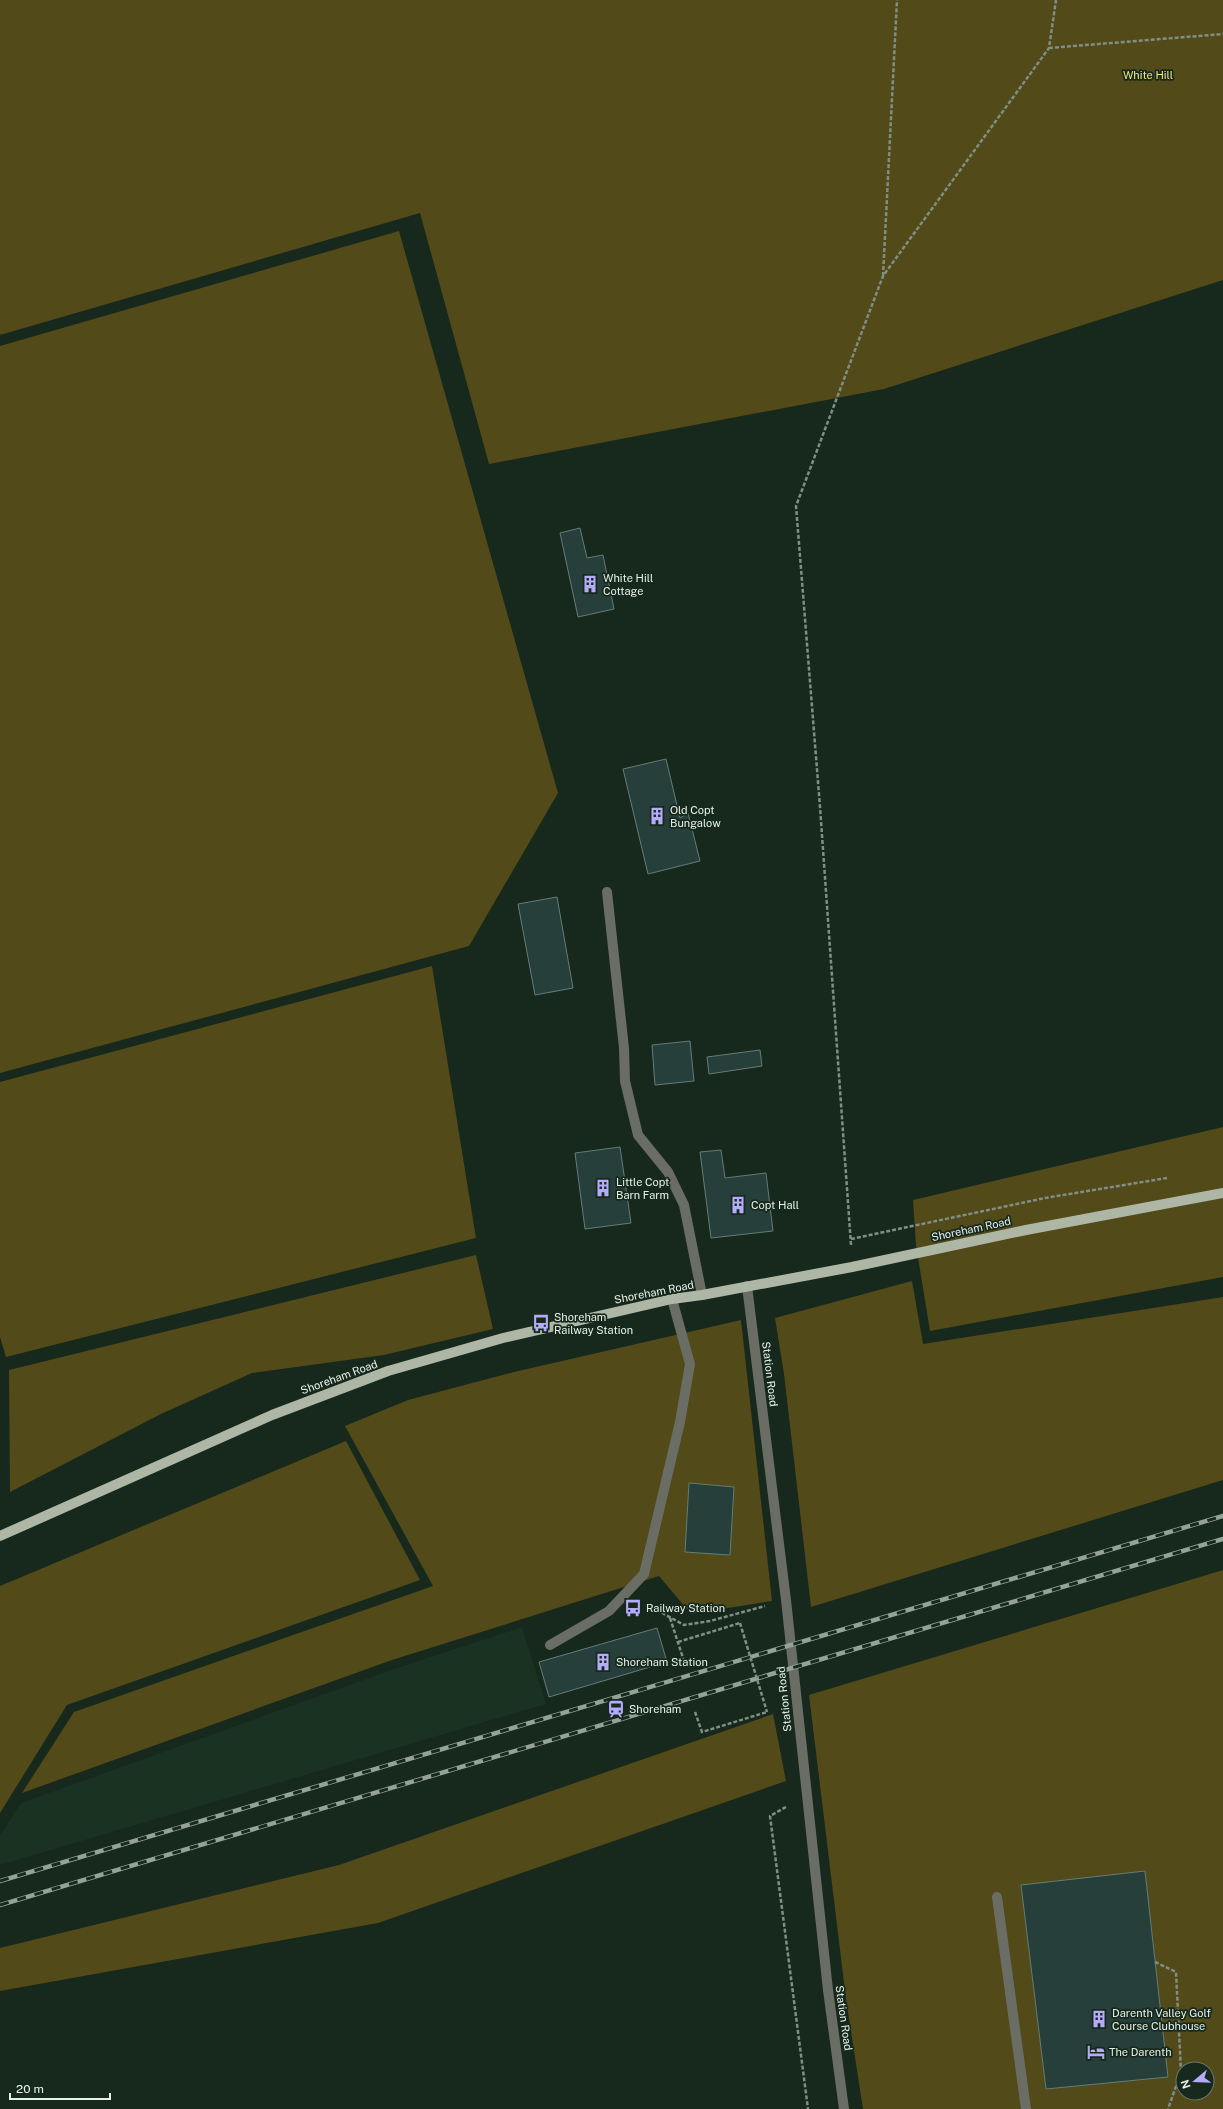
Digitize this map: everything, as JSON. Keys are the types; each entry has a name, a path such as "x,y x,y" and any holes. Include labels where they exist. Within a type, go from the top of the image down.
{"main road":[{"name":"Shoreham Road","path":"0,1536 272,1415 388,1371 503,1338 672,1299 702,1295 852,1267 1026,1230 1223,1193"}],"street":[{"path":"607,892 624,1048 625,1081 638,1135 668,1172 684,1205 702,1295"},
{"name":"Station Road","path":"747,1286 785,1592 828,1990 844,2109"},
{"path":"550,1645 609,1611 644,1574 680,1422 690,1364 672,1299"},
{"path":"997,1897 1026,2109"}],"path":[{"path":"884,276 898,0"},
{"path":"852,1267 820,807 796,506 884,276 1049,48 1056,0"},
{"path":"1049,48 1223,34"},
{"path":"851,1240 1045,1198 1169,1178"},
{"path":"627,1592 684,1625 710,1622 767,1605"},
{"path":"670,1618 685,1664"},
{"path":"678,1642 740,1623 766,1712 702,1732 695,1712"},
{"path":"806,1796 770,1816 808,2109"},
{"path":"1155,1962 1176,1972 1181,2072 1168,2109"}],"shaded area":[{"path":"522,1627 546,1704 0,1865 0,1836 21,1803 397,1668"}],"green space":[{"name":"White Hill","path":"0,0 1223,0 1223,280 884,389 489,464 420,213 0,335"},
{"path":"399,231 558,793 469,946 0,1073 0,346"},
{"path":"432,966 476,1238 6,1357 0,1337 0,1082"},
{"path":"1223,1127 1223,1277 930,1331 916,1245 913,1200"},
{"path":"476,1255 493,1329 384,1355 252,1373 161,1414 10,1492 9,1370"},
{"path":"912,1281 923,1344 1223,1297 1223,1480 811,1607 784,1374 775,1318"},
{"path":"741,1320 772,1601 691,1614 659,1576 392,1660 22,1793 74,1712 433,1586 345,1426 408,1400 514,1372"},
{"path":"346,1441 420,1580 67,1705 0,1813 0,1586"},
{"path":"1223,1570 1223,2109 863,2109 846,1999 809,1695"},
{"path":"773,1714 786,1781 378,1923 0,1991 0,1948 339,1865"}],"building":[{"name":"White Hill Cottage","path":"580,528 587,558 603,555 614,609 578,617 560,533"},
{"name":"Old Copt Bungalow","path":"666,759 680,818 688,813 700,861 648,874 623,769"},
{"path":"557,897 573,988 535,995 518,904"},
{"path":"690,1041 694,1081 655,1085 652,1045"},
{"path":"760,1050 762,1066 709,1074 707,1057"},
{"name":"Little Copt Barn Farm","path":"620,1147 631,1223 585,1229 575,1153"},
{"name":"Copt Hall","path":"721,1150 725,1178 766,1173 773,1231 711,1238 700,1152"},
{"path":"689,1483 734,1487 730,1555 685,1552"},
{"name":"Shoreham Station","path":"657,1628 667,1662 549,1697 539,1662"},
{"name":"Darenth Valley Golf Course Clubhouse","path":"1145,1871 1168,2077 1046,2089 1021,1885"}],"railway":[{"path":"0,1881 1223,1516"},
{"path":"0,1905 1223,1539"}],"place":[{"name":"White Hill Cottage","path":"590,584"},
{"name":"Old Copt Bungalow","path":"657,816"},
{"name":"Little Copt Barn Farm","path":"603,1188"},
{"name":"Copt Hall","path":"738,1205"},
{"name":"Shoreham Railway Station","path":"541,1323"},
{"name":"Railway Station","path":"633,1608"},
{"name":"Shoreham Station","path":"603,1662"},
{"name":"Shoreham","path":"616,1709"},
{"name":"Darenth Valley Golf Course Clubhouse","path":"1099,2019"},
{"name":"The Darenth","path":"1096,2052"}]}
